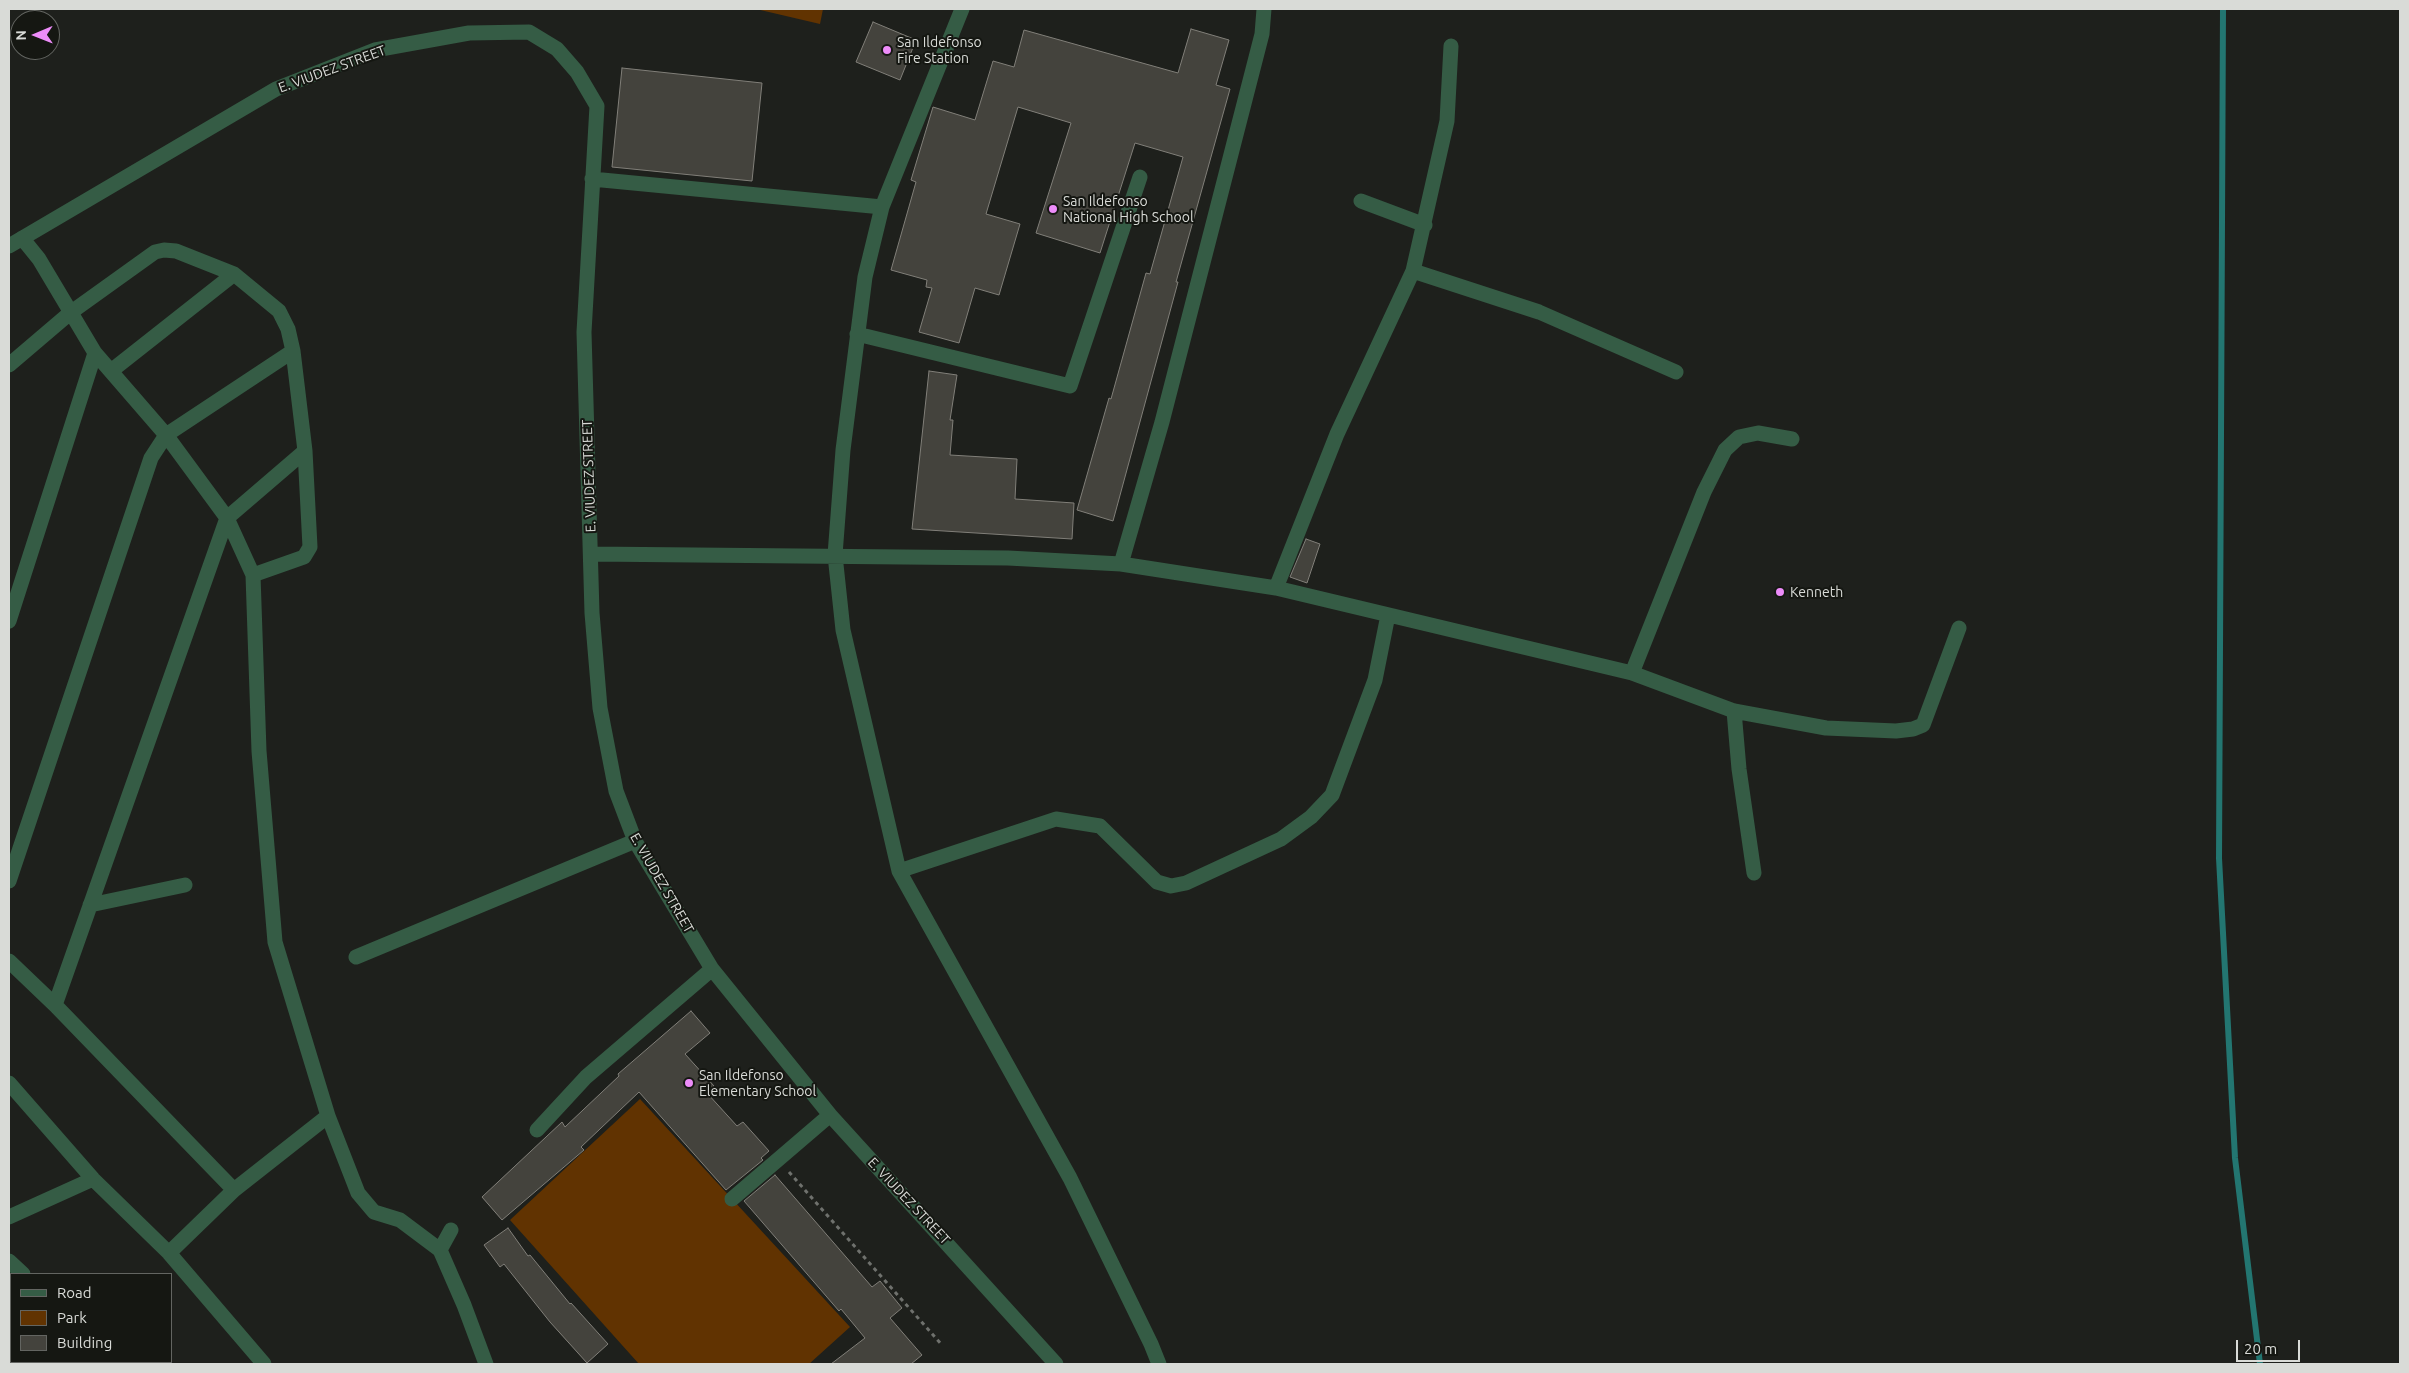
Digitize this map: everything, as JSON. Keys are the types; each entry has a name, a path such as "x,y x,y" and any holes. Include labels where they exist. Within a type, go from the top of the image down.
{"street":[{"path":"962,9 882,206 865,277 843,450 835,555 843,630 899,871 1070,1178 1159,1364"},
{"path":"1121,564 1165,412 1262,34 1264,9"},
{"name":"E. VIUDEZ STREET","path":"9,246 276,89 375,50 469,33 529,32 557,49 577,72 597,106 584,332 592,613 600,708 616,791 635,841 712,969 830,1115 1056,1364"},
{"path":"1276,588 1337,434 1413,272 1447,121 1451,46"},
{"path":"857,334 1070,386 1140,177"},
{"path":"592,179 882,206"},
{"path":"1361,200 1425,225"},
{"path":"22,238 39,259 95,353 166,434 227,518 253,575 259,751 275,942 328,1116 358,1193 374,1212 400,1220 440,1250 464,1306 484,1363"},
{"path":"9,365 70,313 155,252 164,250 176,252 234,274 279,310 288,329 293,351 305,451 310,547 304,557 253,575"},
{"path":"1413,272 1539,312 1676,372"},
{"path":"111,371 234,274"},
{"path":"9,881 151,458 166,434 293,351"},
{"path":"9,621 95,353"},
{"path":"1632,673 1704,492 1725,450 1739,437 1758,433 1792,440"},
{"path":"55,1005 227,518 305,451"},
{"path":"591,554 1008,558 1121,564 1276,588 1632,673 1734,711 1826,728 1896,731 1913,729 1923,725 1959,628"},
{"path":"899,871 1056,819 1100,826 1157,882 1171,886 1186,883 1282,839 1311,817 1332,795 1375,680 1388,615"},
{"path":"1734,711 1739,769 1754,872"},
{"path":"356,957 635,841"},
{"path":"90,905 185,885"},
{"path":"9,960 234,1190"},
{"path":"537,1130 586,1077 712,969"},
{"path":"9,1082 93,1178 169,1253 264,1364"},
{"path":"732,1199 830,1115"},
{"path":"169,1253 234,1190 328,1116"},
{"path":"9,1217 93,1178"},
{"path":"440,1250 451,1230"},
{"path":"9,1261 22,1273"}],"path":[{"path":"778,1159 942,1344"}],"green space":[{"path":"756,9 823,9 820,24"},
{"path":"640,1099 850,1327 809,1364 639,1364 510,1220"}],"building":[{"name":"San Ildefonso Fire Station","path":"873,22 916,40 900,80 856,62"},
{"path":"1191,29 1229,40 1216,85 1230,89 1176,282 1178,282 1113,521 1077,510 1109,398 1111,399 1146,273 1150,274 1183,157 1135,143 1100,253 1036,233 1071,123 1018,107 986,214 1020,224 999,295 975,288 959,343 919,332 932,288 926,287 927,280 891,270 916,182 911,180 933,107 975,120 993,61 1014,67 1024,30 1178,73"},
{"path":"622,68 762,83 752,181 612,167"},
{"path":"929,371 957,375 950,420 953,420 950,455 1017,459 1015,499 1074,503 1072,539 912,529"},
{"path":"1306,539 1320,544 1307,583 1290,577"},
{"path":"691,1011 710,1033 685,1054 714,1086 707,1093 737,1126 743,1122 769,1151 761,1158 763,1160 726,1190 639,1092 581,1147 584,1150 502,1220 482,1197 562,1122 565,1127 619,1076 618,1074"},
{"path":"775,1175 872,1287 880,1281 902,1308 890,1318 922,1355 911,1364 831,1364 865,1338 841,1309 839,1311 744,1201"},
{"path":"508,1228 528,1256 530,1255 570,1304 608,1344 587,1363 550,1322 504,1264 500,1267 484,1245"}],"waterway":[{"path":"2223,9 2219,858 2235,1158 2260,1364"}],"place":[{"name":"San Ildefonso Fire Station","path":"887,50"},
{"name":"San Ildefonso National High School","path":"1053,209"},
{"name":"Kenneth","path":"1780,592"},
{"name":"San Ildefonso Elementary School","path":"689,1083"}]}
